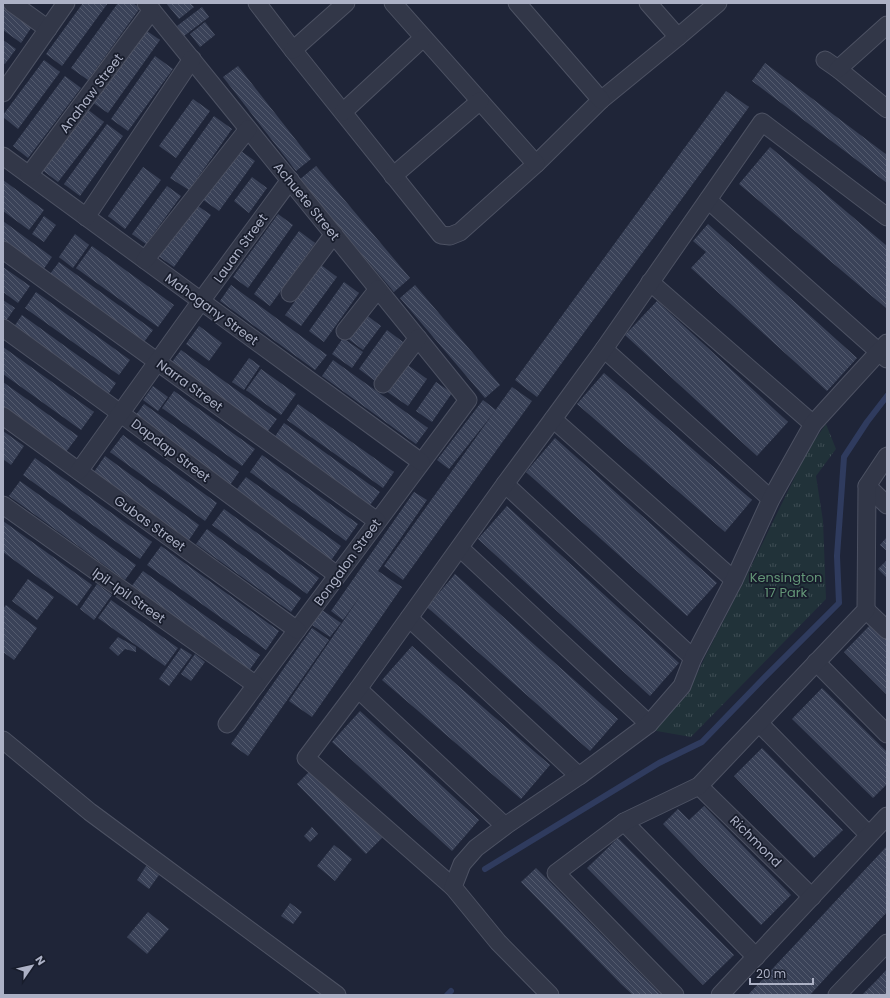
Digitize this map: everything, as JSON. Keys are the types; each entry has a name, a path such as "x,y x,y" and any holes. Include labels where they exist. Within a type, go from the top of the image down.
{"street":[{"path":"12,3 48,29"},
{"path":"5,85 66,3"},
{"path":"257,3 441,235 450,236 460,232 536,164 601,100 718,3"},
{"path":"293,50 346,3"},
{"path":"392,3 536,164"},
{"path":"516,3 601,100"},
{"path":"648,3 678,37"},
{"name":"Achuete Street","path":"149,7 468,400"},
{"name":"Anahaw Street","path":"29,176 149,7"},
{"path":"887,25 832,65 887,109"},
{"path":"343,112 423,38"},
{"path":"86,217 192,59"},
{"path":"393,176 480,101"},
{"path":"550,995 498,942 453,887 306,758 358,689 604,349 762,122 887,217"},
{"path":"145,260 248,128"},
{"name":"Mahogany Street","path":"3,156 421,462"},
{"name":"Lauan Street","path":"79,471 290,180"},
{"path":"453,887 462,864 476,848 505,826 579,776 649,724 682,686 693,658 734,580 771,499 813,424 884,351 708,200"},
{"path":"290,293 334,234"},
{"name":"Narra Street","path":"3,250 377,521"},
{"path":"650,282 813,424"},
{"path":"345,331 378,289"},
{"name":"Dapdap Street","path":"3,328 120,413 337,575"},
{"path":"383,384 418,338"},
{"path":"604,349 771,499"},
{"name":"Bongalon Street","path":"227,724 468,400"},
{"name":"Gubas Street","path":"3,416 297,630"},
{"path":"553,419 734,580"},
{"path":"675,995 556,873 624,822 699,786 866,610 867,486 887,456"},
{"path":"505,484 693,658"},
{"path":"867,486 887,505"},
{"name":"Ipil-Ipil Street","path":"3,505 256,685"},
{"path":"460,548 649,724"},
{"path":"866,610 887,630"},
{"path":"409,618 579,776"},
{"path":"816,662 887,734"},
{"path":"358,689 505,826"},
{"path":"759,723 869,835"},
{"path":"3,740 90,812 337,995"},
{"name":"Richmond","path":"699,786 812,897"},
{"path":"720,995 887,816"},
{"path":"624,822 756,957"},
{"path":"837,995 887,943"}],"green space":[{"name":"Kensington 17 Park","path":"826,424 836,449 816,476 823,521 826,599 691,737 651,730 687,695 809,448"}],"building":[{"path":"83,3 108,3 62,66 46,54"},
{"path":"118,3 133,3 140,8 88,80 71,68"},
{"path":"166,3 190,3 194,7 179,19"},
{"path":"3,5 33,25 21,43 3,30"},
{"path":"202,7 209,17 184,36 177,26"},
{"path":"205,22 215,35 200,47 190,34"},
{"path":"144,29 160,40 108,113 92,102"},
{"path":"3,40 16,49 5,64 3,63"},
{"path":"155,56 173,69 128,131 111,119"},
{"path":"44,60 60,72 18,129 3,117 3,115"},
{"path":"765,63 887,155 887,183 752,81"},
{"path":"238,66 311,159 296,171 223,77"},
{"path":"65,76 81,88 28,158 13,146"},
{"path":"726,91 749,107 537,397 515,380"},
{"path":"193,99 210,111 176,158 159,146"},
{"path":"87,109 104,122 58,182 41,169"},
{"path":"214,116 232,129 189,190 170,178"},
{"path":"107,124 123,136 80,196 64,184"},
{"path":"770,147 887,246 886,308 739,184"},
{"path":"238,149 255,161 219,211 202,199"},
{"path":"316,166 410,278 394,292 299,180"},
{"path":"143,167 161,180 125,229 108,216"},
{"path":"252,177 267,188 249,213 234,201"},
{"path":"3,180 44,210 29,230 3,211"},
{"path":"167,186 181,196 146,244 132,234"},
{"path":"195,204 211,215 174,267 158,256"},
{"path":"278,214 293,225 248,288 233,277"},
{"path":"44,216 56,225 44,242 32,234"},
{"path":"3,221 52,257 41,273 3,246"},
{"path":"708,224 857,358 827,391 691,268 706,252 693,241"},
{"path":"299,231 315,243 270,306 254,294"},
{"path":"75,234 89,245 73,268 59,257"},
{"path":"92,246 174,305 158,327 76,268"},
{"path":"59,262 153,330 141,346 47,278"},
{"path":"321,265 337,277 301,326 285,315"},
{"path":"3,267 30,286 18,303 3,292"},
{"path":"344,282 359,293 324,342 309,331"},
{"path":"231,285 327,355 315,370 220,301"},
{"path":"415,285 500,385 485,398 400,298"},
{"path":"36,292 130,360 119,375 25,308"},
{"path":"3,300 15,308 3,325"},
{"path":"657,301 788,422 757,456 625,335"},
{"path":"365,314 381,326 363,350 347,338"},
{"path":"22,315 116,383 105,399 11,331"},
{"path":"199,326 222,343 209,361 186,344"},
{"path":"387,330 403,342 375,381 359,369"},
{"path":"343,338 363,352 352,368 332,354"},
{"path":"3,347 94,412 81,430 3,374"},
{"path":"181,350 277,419 265,435 169,366"},
{"path":"249,358 260,366 244,390 232,382"},
{"path":"333,360 428,428 416,444 322,376"},
{"path":"405,363 427,379 408,406 386,391"},
{"path":"261,369 296,394 281,415 246,390"},
{"path":"604,373 752,500 725,532 577,404"},
{"path":"3,382 78,436 66,452 3,407"},
{"path":"436,382 452,393 432,422 416,411"},
{"path":"153,386 168,397 158,411 143,400"},
{"path":"512,387 532,401 403,580 384,566"},
{"path":"174,391 255,449 242,466 162,408"},
{"path":"483,400 496,410 449,469 437,460"},
{"path":"144,404 239,472 228,488 133,419"},
{"path":"298,404 394,472 383,488 287,420"},
{"path":"284,423 380,492 367,509 272,441"},
{"path":"3,431 24,446 11,465 3,459"},
{"path":"123,435 217,503 205,521 110,452"},
{"path":"555,438 717,583 687,616 526,472"},
{"path":"262,455 358,524 346,541 250,472"},
{"path":"105,456 199,525 189,540 94,472"},
{"path":"35,458 152,542 140,559 23,475"},
{"path":"246,477 341,546 330,562 234,493"},
{"path":"20,481 136,565 125,580 9,496"},
{"path":"414,492 427,500 378,571 402,587 312,717 289,701 361,595 343,620 331,611"},
{"path":"507,506 679,663 650,696 478,539"},
{"path":"224,509 319,578 307,594 212,525"},
{"path":"3,521 92,585 77,606 3,552"},
{"path":"207,529 301,598 291,612 196,544"},
{"path":"887,537 887,551 880,545"},
{"path":"161,546 279,631 266,650 147,565"},
{"path":"887,560 887,578 878,569"},
{"path":"143,571 260,655 248,672 131,587"},
{"path":"455,574 618,719 590,751 427,607"},
{"path":"28,579 54,597 37,620 12,601"},
{"path":"97,584 112,595 94,620 80,609"},
{"path":"111,600 178,648 165,666 98,618"},
{"path":"6,605 37,628 14,660 3,652 3,609"},
{"path":"322,610 341,623 330,637 312,625"},
{"path":"873,622 887,636 887,695 844,652"},
{"path":"312,628 329,640 248,756 231,744"},
{"path":"118,637 136,647 136,652 125,649 118,656 109,648"},
{"path":"412,646 550,765 521,799 382,680"},
{"path":"181,648 192,655 169,686 159,679"},
{"path":"195,654 205,662 191,681 181,674"},
{"path":"822,688 887,752 887,784 873,798 792,719"},
{"path":"360,711 479,820 452,851 332,742"},
{"path":"762,748 843,830 814,858 734,776"},
{"path":"313,768 382,838 366,854 297,784"},
{"path":"704,806 791,895 761,925 663,824 678,809 689,820"},
{"path":"312,827 318,834 310,842 304,836"},
{"path":"618,838 734,955 703,985 587,868"},
{"path":"334,845 352,859 335,881 317,866"},
{"path":"887,846 887,912 810,995 748,995"},
{"path":"146,866 159,875 149,889 137,880"},
{"path":"536,868 661,995 633,995 621,984 521,882"},
{"path":"290,903 302,912 293,924 281,916"},
{"path":"148,912 169,929 147,954 127,937"},
{"path":"887,969 887,995 862,995 878,979"}],"waterway":[{"path":"485,869 659,763 702,742 839,603 837,556 844,457 867,422 887,396"},
{"path":"447,995 451,991"}]}
